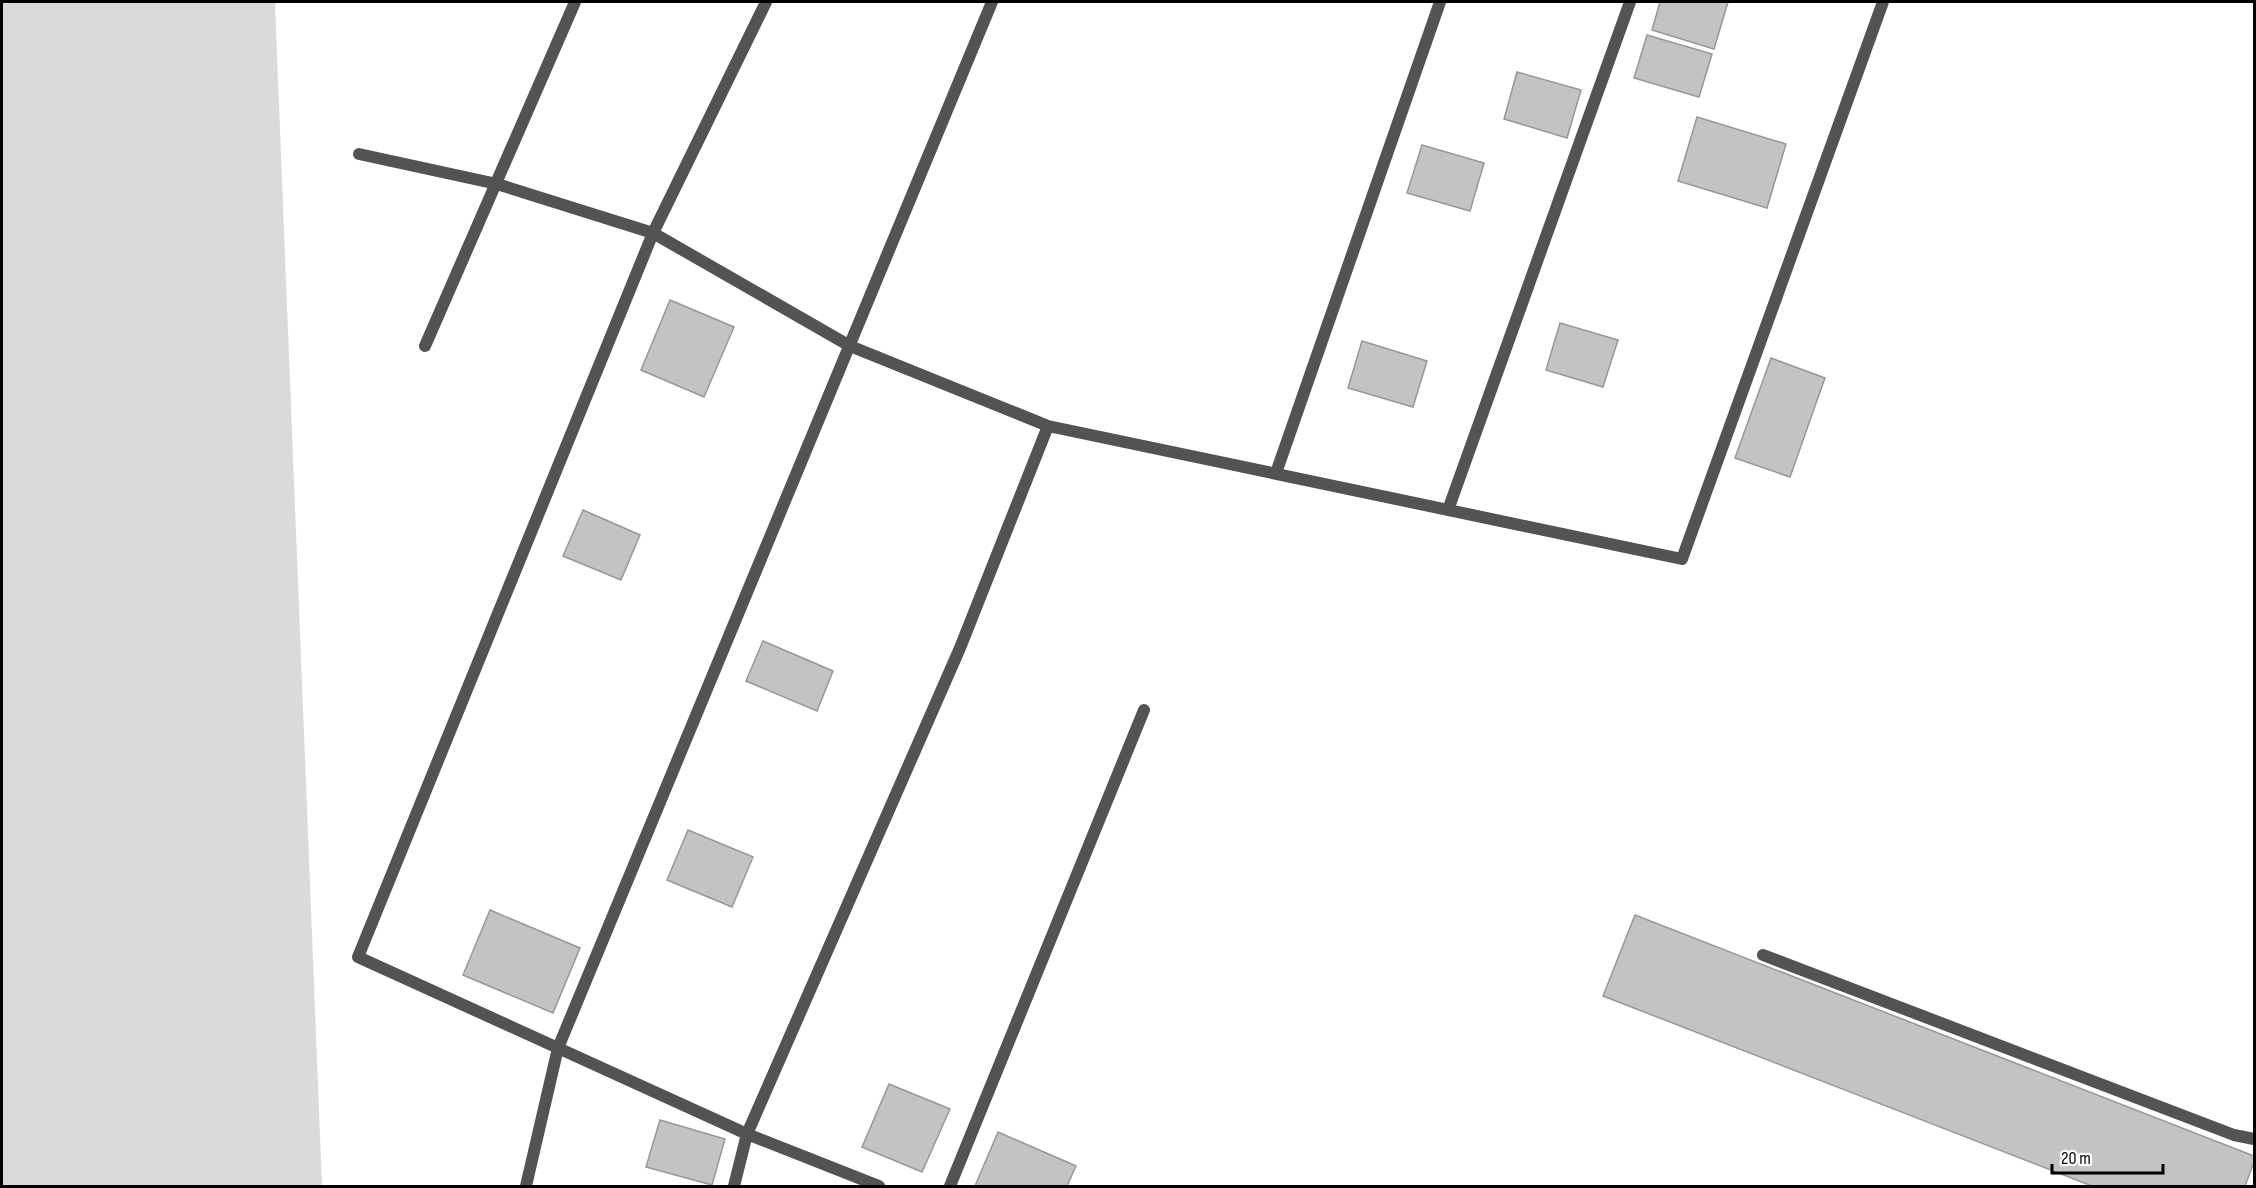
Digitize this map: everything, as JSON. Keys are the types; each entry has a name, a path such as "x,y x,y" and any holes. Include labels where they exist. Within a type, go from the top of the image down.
{"street":[{"path":"425,346 576,2"},
{"path":"766,2 653,233 358,957 747,1134 879,1186"},
{"path":"526,1186 558,1048 992,2"},
{"path":"1276,473 1440,2"},
{"path":"1448,510 1630,2"},
{"path":"359,154 497,184 653,233 850,346 1048,426 1682,559 1883,2"},
{"path":"734,1186 747,1134 960,648 1048,426"},
{"path":"950,1186 1144,710"},
{"path":"1763,955 2234,1135 2254,1139"}],"shaded area":[{"path":"2,2 275,3 322,1186 2,1186"}],"building":[{"path":"1660,2 1728,2 1714,49 1652,30"},
{"path":"1647,35 1712,54 1699,97 1634,78"},
{"path":"1517,72 1581,90 1567,138 1504,119"},
{"path":"1697,117 1786,144 1767,208 1678,181"},
{"path":"1422,145 1484,163 1470,211 1407,193"},
{"path":"670,300 734,327 704,397 641,370"},
{"path":"1560,323 1618,340 1603,387 1546,370"},
{"path":"1362,341 1427,361 1413,407 1348,388"},
{"path":"1771,358 1825,378 1790,477 1735,458"},
{"path":"583,510 640,535 621,580 563,556"},
{"path":"763,641 833,671 817,711 746,681"},
{"path":"688,830 753,857 732,907 667,880"},
{"path":"490,910 580,948 553,1013 463,975"},
{"path":"1635,915 2254,1156 2245,1186 2092,1186 1603,996"},
{"path":"889,1084 950,1109 922,1172 862,1147"},
{"path":"660,1120 725,1139 712,1185 646,1167"},
{"path":"998,1132 1076,1166 1067,1186 975,1186"}]}
